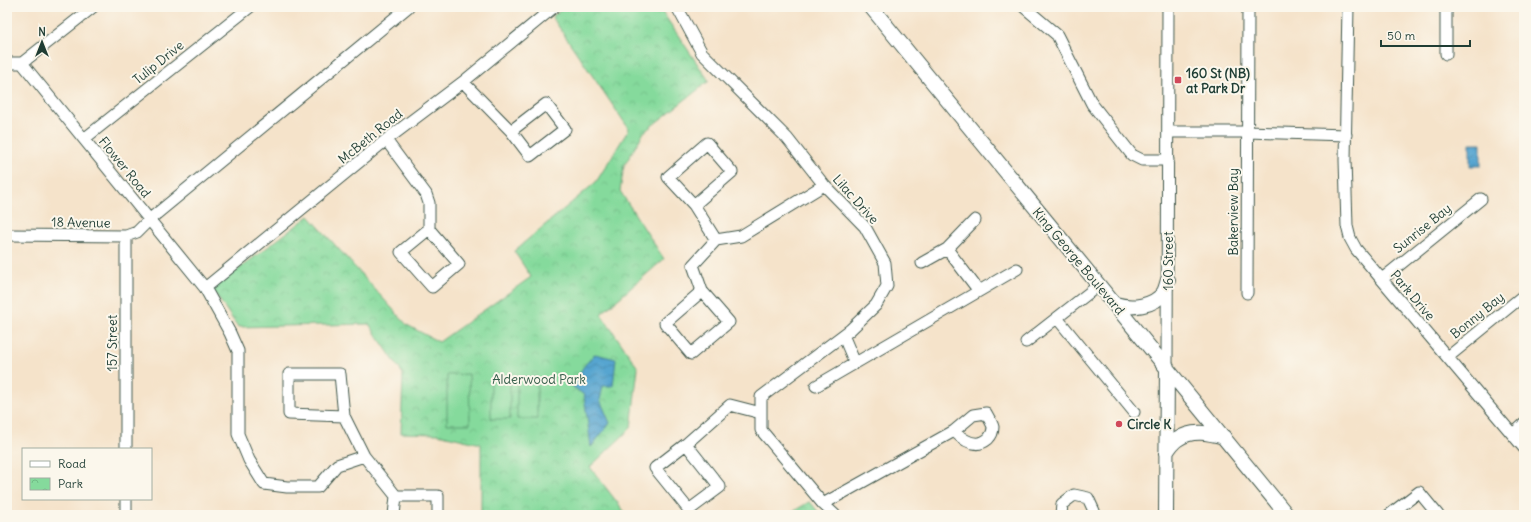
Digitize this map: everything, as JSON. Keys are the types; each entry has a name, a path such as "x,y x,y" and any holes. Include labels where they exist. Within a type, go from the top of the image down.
{"main road":[{"name":"King George Boulevard","path":"871,7 1026,198 1116,304 1287,515"},
{"path":"1116,304 1125,307 1136,307 1151,302 1164,292 1168,280"},
{"name":"160 Street","path":"1166,515 1167,367"},
{"path":"1166,453 1177,439 1188,433 1203,433 1224,437"}],"street":[{"path":"7,63 22,63 93,7"},
{"name":"Tulip Drive","path":"84,139 250,7"},
{"name":"18 Avenue","path":"7,235 126,236 136,232 408,7"},
{"name":"McBeth Road","path":"205,288 386,140 463,82 554,7"},
{"name":"Lilac Drive","path":"677,7 702,53 787,138 824,185 865,227 885,264 888,286 876,305 843,335 761,397 761,430 823,504 835,515"},
{"path":"1024,7 1057,35 1092,104 1132,155 1142,160 1168,160"},
{"name":"160 Street","path":"1167,367 1168,7"},
{"name":"Bakerview Bay","path":"1247,293 1248,7"},
{"name":"Park Drive","path":"1348,7 1346,135 1347,226 1350,238 1356,249 1524,448"},
{"path":"1446,7 1446,54"},
{"name":"Flower Road","path":"22,63 205,288 238,350 238,434 249,460 264,484 287,487 318,487 337,465 364,456"},
{"path":"463,82 511,131 530,156 565,129 546,104 511,131"},
{"path":"1168,132 1248,132 1346,135"},
{"path":"386,140 426,194 429,203 429,229 459,264 432,288 401,252 429,229"},
{"path":"694,205 732,172 708,143 668,177 694,205 716,240"},
{"path":"702,291 665,323 691,354 729,322 702,291 693,265 716,240 741,236 824,185"},
{"name":"Sunrise Bay","path":"1382,279 1481,199"},
{"path":"922,263 947,249 975,220"},
{"name":"157 Street","path":"126,236 126,448"},
{"path":"947,249 979,291"},
{"path":"816,386 1017,269"},
{"path":"1026,342 1099,285"},
{"name":"Bonny Bay","path":"1448,357 1524,295"},
{"path":"1057,318 1134,412"},
{"path":"843,335 855,363"},
{"path":"344,416 289,414 289,374 340,374 344,416 364,456 396,496 394,515"},
{"path":"686,444 720,487 689,510 655,468 686,444 730,405 761,413"},
{"path":"1512,434 1524,424"},
{"path":"823,504 954,431"},
{"path":"1389,515 1419,492 1438,515"},
{"path":"1061,515 1062,504 1074,495 1088,498 1094,511 1093,515"},
{"path":"396,496 438,496 438,515"},
{"path":"126,500 126,515"}],"green space":[{"name":"Alderwood Park","path":"564,7 659,7 709,81 644,132 624,166 620,191 664,259 601,314 638,368 631,428 590,467 627,515 481,515 481,444 438,434 401,433 403,374 369,324 238,327 212,289 309,216 407,325 439,342 531,277 514,251 596,182 629,129 552,17"},
{"path":"469,374 470,424 447,424 447,375"},
{"path":"491,377 510,377 510,419 491,419"},
{"path":"517,377 537,377 537,419 517,419"},
{"path":"809,502 821,515 787,515"}],"water":[{"path":"1470,143 1481,143 1481,166 1470,166"},
{"path":"595,354 616,359 613,386 603,386 600,400 610,423 591,447 584,395 572,386 584,366"}],"place":[{"name":"160 St (NB) at Park Dr","path":"1178,80"},
{"name":"Circle K","path":"1119,424"}]}
